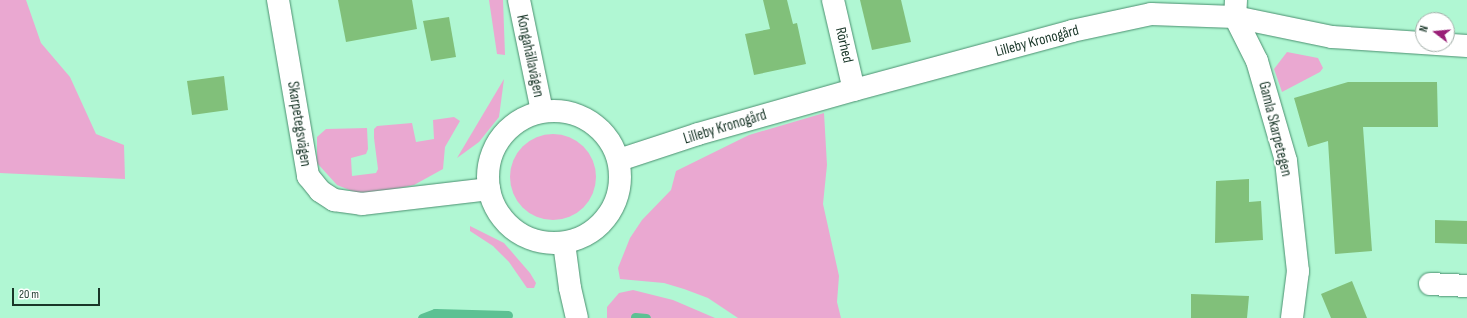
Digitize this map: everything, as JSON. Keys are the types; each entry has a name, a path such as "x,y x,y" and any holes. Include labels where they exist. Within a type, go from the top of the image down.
{"street":[{"name":"Skarpetegsvägen","path":"278,0 308,176 320,191 334,200 362,204 489,189"},
{"name":"Kongahällavägen","path":"519,0 542,111"},
{"name":"Rörhed","path":"833,0 854,90"},
{"name":"Lilleby Kronogård","path":"619,160 698,134 854,90 1072,31 1151,14 1235,9 1332,37 1467,46"},
{"name":"Gamla Skarpetegen","path":"1235,9 1257,61 1286,161 1298,271 1292,318"},
{"name":"Kongahällavägen","path":"542,111 567,111 590,121 608,138 619,160 620,188 610,213 590,233 564,243 539,242 516,231 498,213 489,189 489,163 499,139 518,121 542,111"},
{"path":"564,243 570,288 577,318"},
{"path":"1430,284 1467,286"}],"shaded area":[{"path":"0,0 26,0 41,43 70,77 96,134 124,145 125,179 0,173"},
{"path":"489,0 503,0 505,55 497,54"},
{"path":"1287,52 1318,58 1323,68 1320,72 1282,92 1274,69"},
{"path":"504,79 499,117 479,142 457,158"},
{"path":"824,113 827,165 823,204 839,276 837,302 841,318 738,318 708,298 684,289 664,283 620,279 618,268 630,238 642,220 671,190 676,171 749,135"},
{"path":"454,117 460,121 445,147 443,169 414,185 371,194 357,193 337,185 317,163 317,137 326,129 367,128 368,149 366,154 351,158 352,176 376,173 378,169 374,138 374,129 377,126 412,123 416,142 434,139 433,120"},
{"path":"553,134 570,137 584,146 593,160 596,177 593,194 584,208 570,217 553,220 536,217 522,208 513,194 510,177 513,160 522,146 536,137"},
{"path":"470,226 504,243 530,273 536,283 534,288 527,288 509,262 493,246 470,231"},
{"path":"633,290 673,300 715,318 607,318 607,307 619,293"}],"building":[{"path":"338,0 412,0 417,29 346,42"},
{"path":"763,0 787,0 793,24 797,23 806,64 754,75 745,34 770,29"},
{"path":"860,0 901,0 911,42 872,50"},
{"path":"449,17 456,57 431,61 423,21"},
{"path":"224,76 228,110 192,115 187,81"},
{"path":"1348,82 1437,82 1438,127 1363,127 1372,251 1335,254 1328,141 1308,147 1294,98"},
{"path":"1249,179 1249,202 1261,201 1263,240 1215,243 1216,181"},
{"path":"1435,220 1467,221 1467,244 1435,243"},
{"path":"1352,281 1367,318 1331,318 1321,294"},
{"path":"1191,294 1249,296 1247,318 1191,318"}],"waterway":[{"path":"422,318 435,313 508,315"},
{"path":"635,317 646,318"}]}
